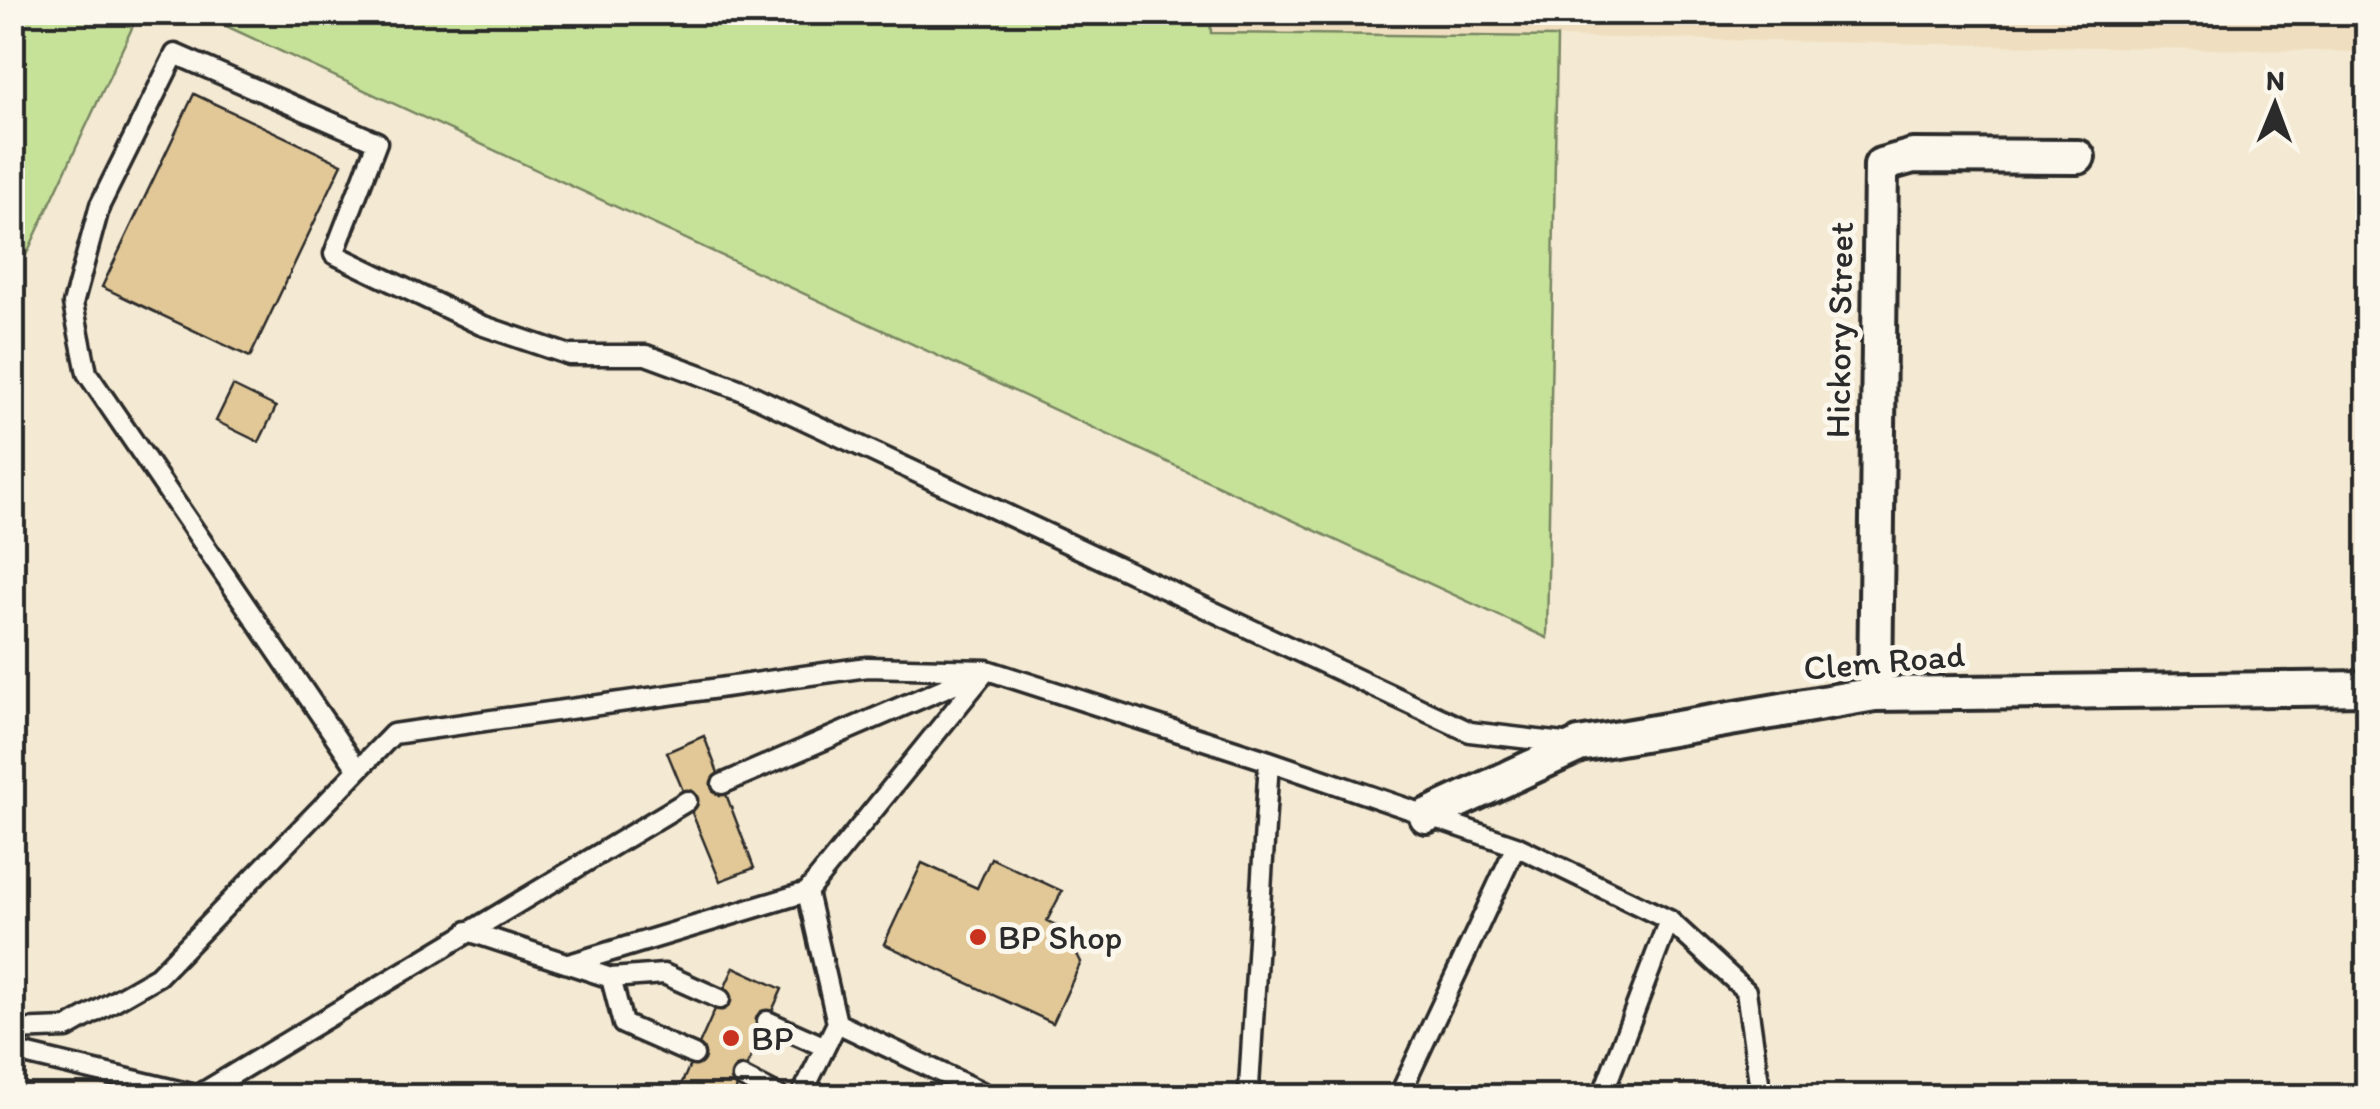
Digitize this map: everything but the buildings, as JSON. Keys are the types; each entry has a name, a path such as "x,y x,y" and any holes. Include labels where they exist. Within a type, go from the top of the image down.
{"street":[{"name":"Hickory Street","path":"1875,694 1881,165 1913,156 2078,157"},
{"name":"Clem Road","path":"1426,816 1579,745 1875,694 2368,688"}],"lane":[{"path":"358,770 87,373 73,304 100,205 175,54 376,142 334,254 481,325 570,355 646,356 741,390 1470,732 1579,745"},
{"path":"12,1030 67,1028 158,976 393,734 868,667 987,670 1516,846 1669,920 1746,991 1761,1096"},
{"path":"722,784 987,670"},
{"path":"569,964 807,892 987,670"},
{"path":"1251,1096 1269,761"},
{"path":"12,1051 198,1096 687,802"},
{"path":"1398,1096 1516,846"},
{"path":"801,1096 837,1023 807,892"},
{"path":"1602,1096 1669,920"},
{"path":"468,931 611,978 664,974 720,999"},
{"path":"611,978 623,1024 694,1055"},
{"path":"767,1021 825,1047"},
{"path":"837,1023 990,1096"},
{"path":"742,1078 779,1096"}],"shaded area":[{"path":"1210,12 2368,13 2367,52 1210,33"}],"green space":[{"path":"1210,12 1211,33 1557,37 1547,638 198,13"},
{"path":"12,13 139,13 13,283"}],"place":[{"name":"BP Shop","path":"978,937"},
{"name":"BP","path":"731,1038"}]}
